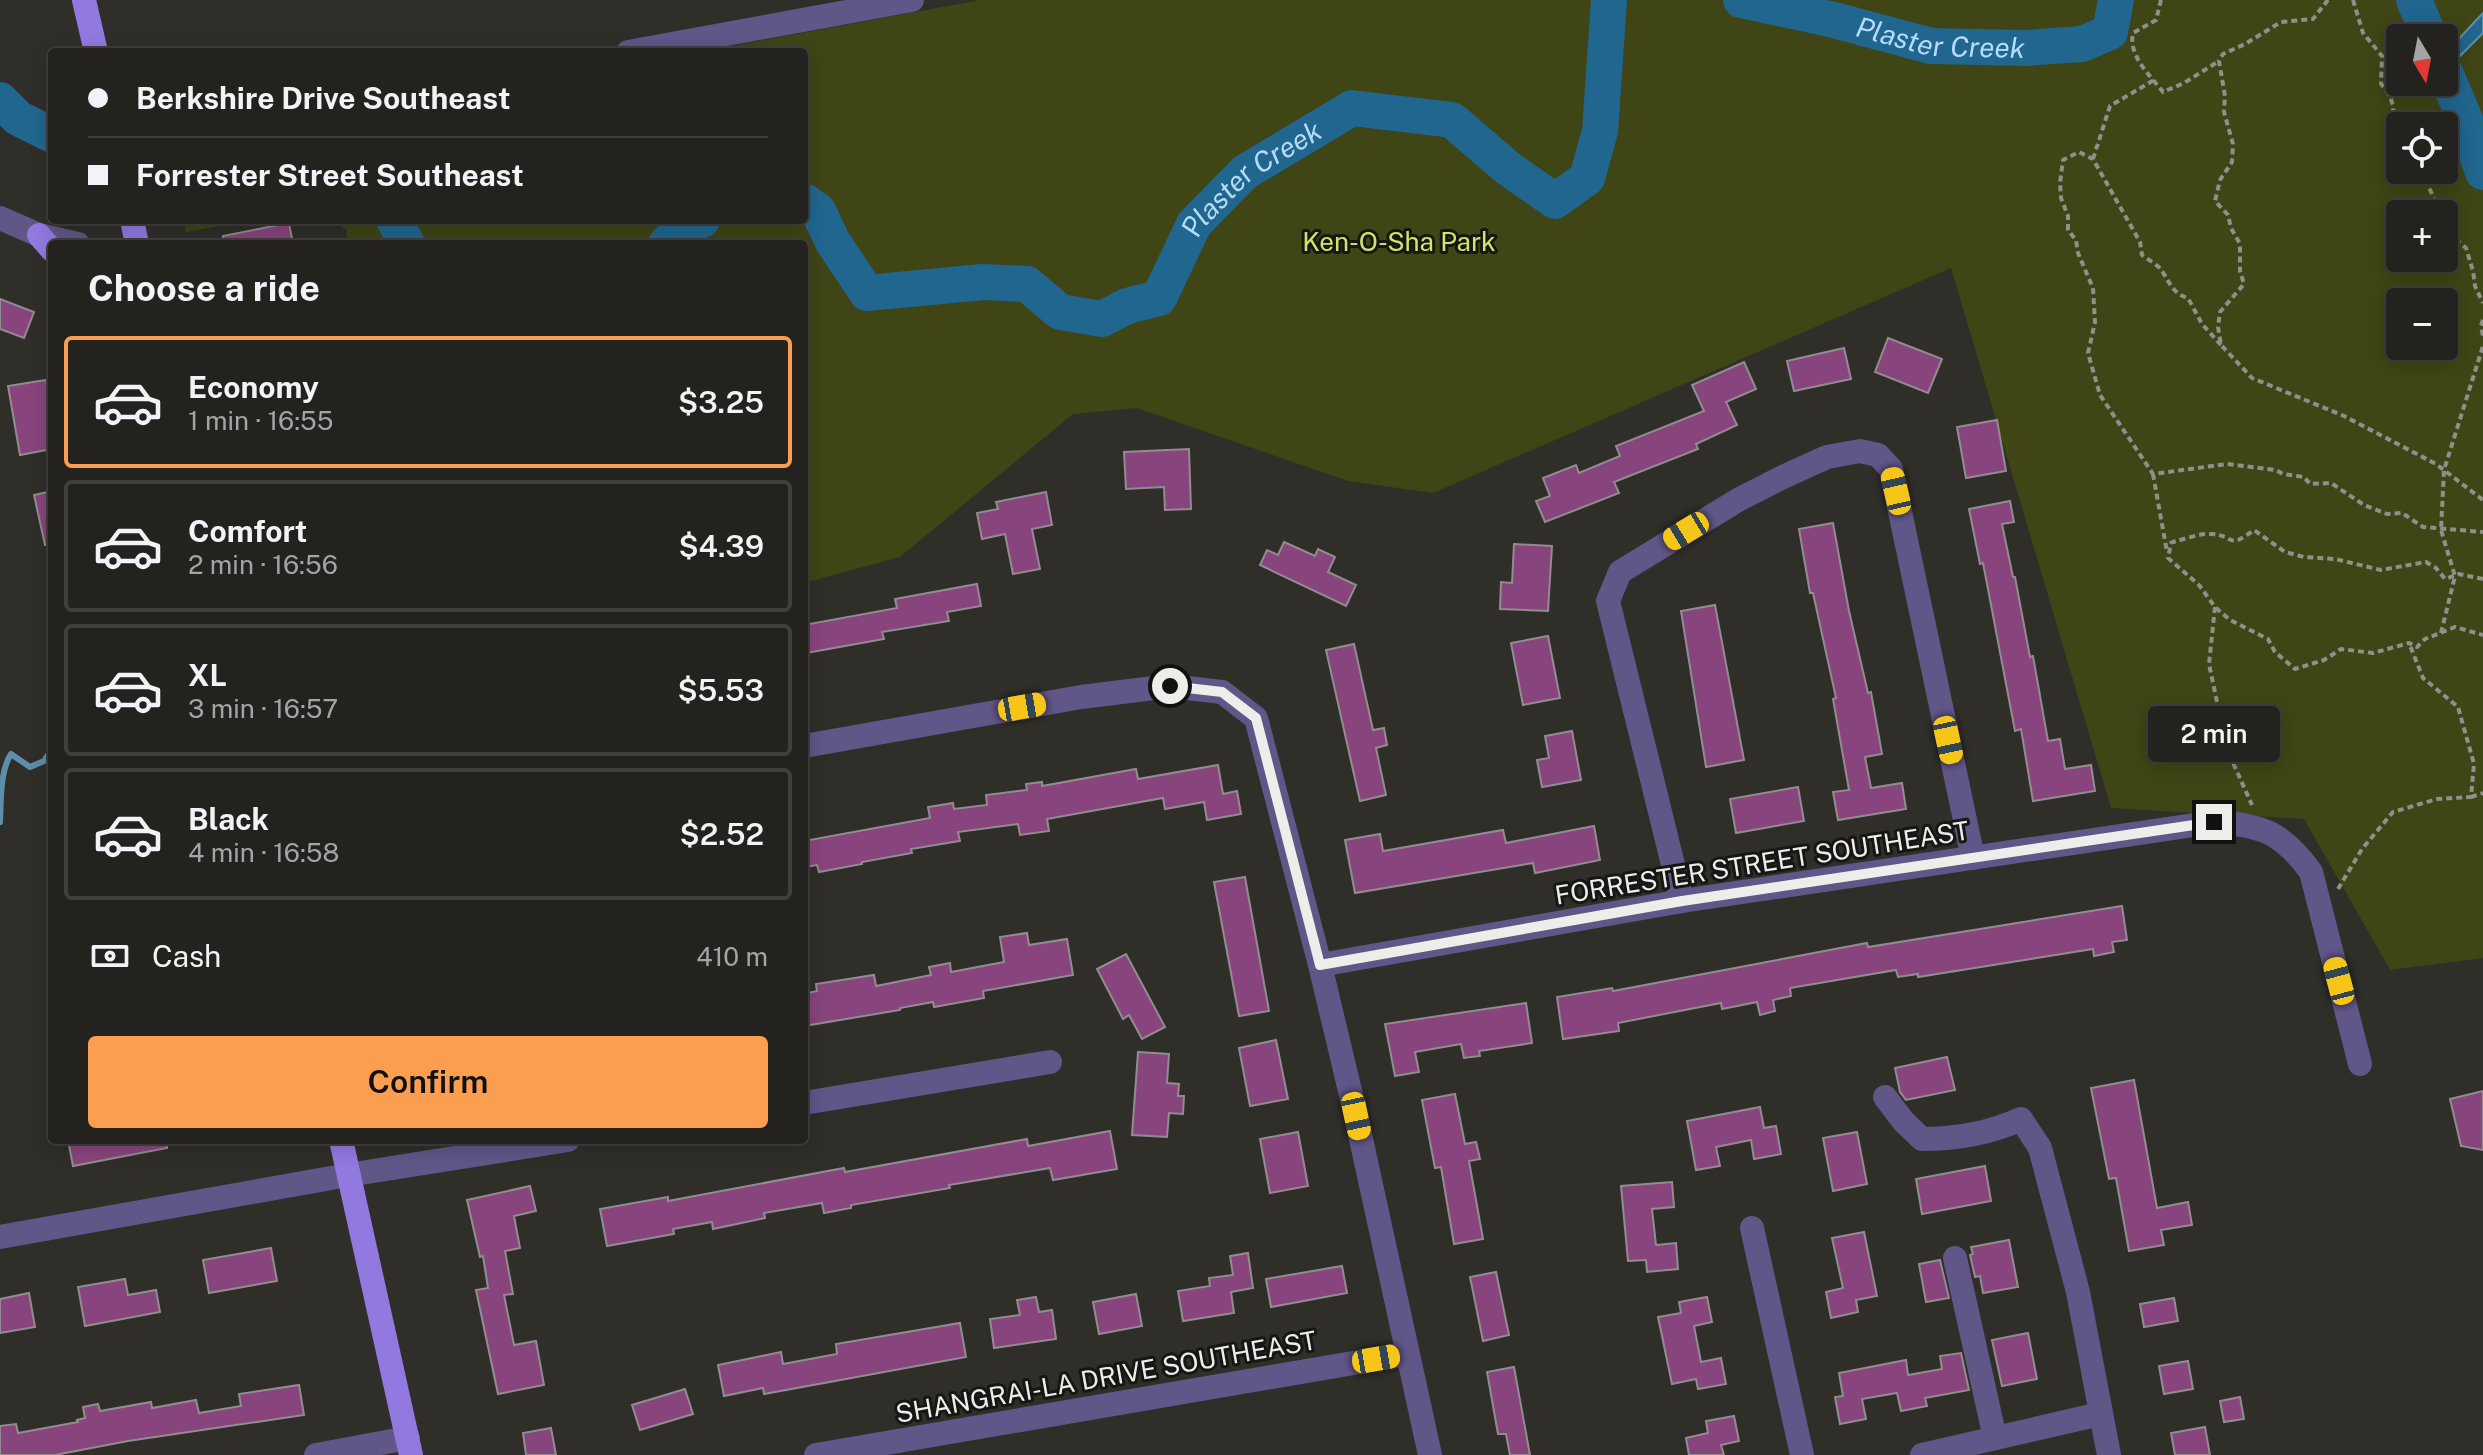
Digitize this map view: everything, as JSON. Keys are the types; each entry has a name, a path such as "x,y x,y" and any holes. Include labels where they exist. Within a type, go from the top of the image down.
{"main road":[{"path":"90,1 96,48"},
{"path":"342,1144 409,1447"}],"street":[{"path":"650,48 912,0"},
{"path":"0,218 46,243"},
{"path":"1682,901 1608,601 1620,572 1660,546 1783,477 1827,457 1860,451 1878,455 1891,469 1973,858"},
{"path":"808,745 1125,690 1170,686 1222,692 1256,718 1356,1116 1430,1455"},
{"name":"FORRESTER STREET SOUTHEAST","path":"1320,965 1682,901 2214,822 2263,828"},
{"path":"2263,828 2298,854 2311,872 2360,1064"},
{"path":"808,1102 1050,1062"},
{"path":"1885,1097 1922,1139 1952,1139 1995,1131 2021,1119 2040,1148 2078,1292 2109,1455"},
{"path":"0,1237 543,1144"},
{"path":"1752,1228 1802,1455"},
{"path":"1955,1258 1995,1438"},
{"name":"SHANGRAI-LA DRIVE SOUTHEAST","path":"816,1455 1406,1354"},
{"path":"1922,1455 2100,1414"},
{"path":"316,1455 409,1447"}],"path":[{"path":"2161,0 2156,20 2133,33 2131,41 2132,52 2163,92 2184,83 2219,61 2223,54 2281,22 2313,19 2328,0"},
{"path":"2353,0 2363,33 2382,56 2381,84 2388,92 2394,112"},
{"path":"2219,61 2225,96 2224,112 2233,153 2232,162 2220,180 2215,201 2228,215 2240,244 2240,271 2244,284 2220,312 2218,327 2221,345"},
{"path":"2093,159 2110,106 2154,80"},
{"path":"2483,500 2444,470 2344,416 2252,378 2202,324 2188,298 2178,296 2161,268 2142,255 2140,242 2093,159 2079,152 2063,160 2061,198 2068,216 2068,230 2076,240 2078,253 2093,288 2095,322 2088,353 2100,395 2153,474 2168,558 2199,585 2215,607 2230,620 2268,639 2275,652 2295,669 2324,660 2341,649 2373,653 2409,643 2417,647 2425,639 2455,627 2483,635"},
{"path":"2458,241 2466,248 2475,286 2483,303"},
{"path":"2483,320 2483,336"},
{"path":"2441,633 2455,576 2441,530 2444,470 2483,346"},
{"path":"2153,474 2227,464 2276,470 2304,477 2310,484 2331,483 2364,505 2387,514 2402,513 2423,527 2483,532"},
{"path":"2168,558 2173,542 2209,533 2233,542 2245,538 2254,530 2285,552 2304,557 2335,559 2381,570 2426,562 2445,579 2459,574 2483,579"},
{"path":"2215,607 2209,664 2221,721 2234,765 2263,828"},
{"path":"2409,643 2423,678 2458,707 2474,764 2471,797"},
{"path":"2337,892 2362,849 2393,812 2437,799 2471,797 2483,793"}],"green space":[{"name":"Ken-O-Sha Park","path":"980,0 2483,0 2483,958 2390,970 2304,819 2111,808 1951,268 1433,493 1348,481 1137,408 1073,414 900,557 808,582 808,240 346,240 347,230 337,224 808,224 808,48 722,48"},
{"path":"184,224 230,224 186,232"}],"water":[{"path":"2483,13 2483,33 2460,56 2458,40"}],"building":[{"path":"289,224 292,240 224,240 223,236"},
{"path":"0,299 34,312 24,338 0,329"},
{"path":"1888,338 1942,359 1928,393 1875,372"},
{"path":"1844,348 1851,379 1794,391 1787,361"},
{"path":"1744,362 1756,389 1726,402 1737,425 1696,444 1698,449 1614,482 1619,493 1545,522 1536,501 1550,496 1543,478 1576,465 1579,473 1620,456 1616,446 1704,411 1692,385"},
{"path":"46,380 48,450 20,455 8,386"},
{"path":"1997,420 2006,471 1966,478 1957,427"},
{"path":"1189,449 1191,509 1165,510 1164,487 1126,489 1124,452"},
{"path":"48,492 48,545 45,545 34,495"},
{"path":"1046,492 1052,525 1032,529 1040,569 1013,574 1005,534 982,539 977,513 998,509 996,502"},
{"path":"2010,501 2014,522 2002,524 2030,657 2033,656 2048,741 2060,739 2065,769 2091,765 2095,791 2033,801 2021,729 2015,731 1983,563 1980,564 1969,509"},
{"path":"1833,523 1849,611 1868,693 1871,692 1882,754 1865,757 1871,788 1902,783 1906,809 1838,820 1833,792 1849,790 1833,699 1836,698 1813,593 1810,593 1799,529"},
{"path":"1284,542 1315,556 1318,549 1335,557 1328,572 1356,585 1346,606 1260,565 1267,550 1278,555"},
{"path":"1514,544 1552,546 1548,611 1500,609 1501,582 1512,583"},
{"path":"977,584 981,606 947,612 949,621 882,632 884,639 808,653 808,624 897,608 895,599"},
{"path":"1715,605 1744,760 1706,767 1681,611"},
{"path":"1548,636 1560,698 1523,705 1511,643"},
{"path":"1354,644 1373,730 1384,728 1387,745 1376,748 1386,795 1360,801 1326,650"},
{"path":"1572,731 1581,780 1542,787 1537,760 1549,758 1545,736"},
{"path":"1218,765 1223,794 1237,791 1241,814 1207,820 1204,802 1165,809 1163,798 1047,819 1049,831 1020,835 1018,824 958,832 960,841 911,849 912,853 819,872 817,865 808,866 808,840 930,818 928,807 953,803 954,809 987,805 986,795 1027,790 1026,784 1042,782 1042,786 1136,769 1138,779"},
{"path":"1798,787 1804,821 1736,833 1730,799"},
{"path":"1594,826 1600,860 1535,873 1533,863 1355,893 1345,840 1380,834 1383,851 1503,830 1506,843"},
{"path":"1245,877 1269,1011 1239,1016 1214,882"},
{"path":"2122,906 2127,940 2112,942 2114,952 2094,956 2093,949 1918,977 1918,974 1898,977 1896,970 1790,988 1791,996 1773,1000 1775,1011 1760,1015 1757,1002 1722,1009 1721,1003 1618,1023 1619,1031 1563,1039 1557,997 1612,988 1613,991 1867,943 1868,947"},
{"path":"1027,933 1029,945 1067,939 1073,975 983,991 984,998 934,1007 933,1002 808,1025 808,993 817,991 816,984 874,975 876,986 931,975 929,967 950,963 951,972 1004,962 1000,937"},
{"path":"1126,954 1165,1027 1142,1039 1129,1015 1123,1019 1097,969"},
{"path":"1526,1003 1532,1043 1479,1051 1480,1056 1464,1058 1461,1044 1415,1052 1419,1072 1395,1076 1385,1024"},
{"path":"1276,1040 1288,1099 1250,1106 1239,1048"},
{"path":"1138,1052 1169,1054 1167,1083 1179,1084 1178,1096 1184,1096 1183,1114 1169,1113 1167,1137 1132,1135"},
{"path":"1947,1057 1955,1090 1906,1100 1900,1092 1895,1068"},
{"path":"2134,1080 2157,1208 2188,1202 2192,1225 2161,1230 2164,1245 2129,1251 2116,1178 2109,1179 2091,1088"},
{"path":"2483,1091 2483,1150 2461,1146 2450,1099"},
{"path":"1455,1094 1465,1144 1476,1142 1480,1159 1469,1161 1483,1239 1454,1244 1441,1167 1435,1168 1422,1100"},
{"path":"1760,1107 1764,1128 1776,1126 1781,1154 1754,1159 1751,1140 1716,1147 1720,1166 1696,1170 1687,1121"},
{"path":"1110,1131 1117,1169 1053,1180 1050,1168 949,1185 950,1188 851,1205 851,1208 824,1213 822,1203 764,1213 765,1218 713,1229 712,1222 673,1229 674,1234 607,1246 600,1209 668,1197 668,1201 844,1168 845,1172 1027,1139 1028,1146"},
{"path":"1298,1132 1308,1186 1270,1193 1260,1139"},
{"path":"1857,1132 1867,1184 1833,1191 1823,1138"},
{"path":"69,1144 166,1144 167,1148 73,1166"},
{"path":"1985,1166 1991,1201 1922,1214 1916,1179"},
{"path":"1672,1182 1674,1207 1652,1209 1656,1245 1676,1243 1678,1269 1647,1272 1646,1260 1628,1261 1621,1186"},
{"path":"530,1186 536,1211 514,1216 520,1248 505,1251 513,1294 504,1295 514,1345 536,1341 544,1385 498,1394 476,1290 488,1288 483,1256 480,1257 467,1200"},
{"path":"1864,1232 1877,1296 1856,1300 1858,1312 1831,1318 1826,1292 1843,1288 1832,1238"},
{"path":"2009,1240 2018,1287 1983,1293 1980,1276 1975,1277 1971,1247"},
{"path":"271,1248 277,1281 209,1293 203,1260"},
{"path":"1248,1253 1253,1288 1231,1292 1234,1313 1183,1321 1178,1291 1210,1286 1209,1278 1233,1275 1230,1256"},
{"path":"1940,1260 1949,1298 1926,1302 1919,1264"},
{"path":"1342,1266 1347,1293 1271,1307 1266,1279"},
{"path":"1496,1272 1509,1335 1483,1341 1470,1277"},
{"path":"125,1279 128,1295 156,1290 160,1312 85,1326 78,1287"},
{"path":"29,1293 35,1327 0,1333 0,1299"},
{"path":"1136,1294 1142,1326 1099,1334 1093,1302"},
{"path":"1036,1297 1039,1312 1052,1310 1056,1339 994,1348 990,1319 1020,1315 1017,1300"},
{"path":"1707,1297 1712,1322 1694,1326 1701,1362 1721,1358 1726,1384 1698,1389 1696,1379 1672,1384 1658,1317 1681,1313 1679,1302"},
{"path":"2174,1298 2178,1321 2144,1327 2140,1304"},
{"path":"960,1323 966,1357 764,1394 763,1388 724,1396 718,1365 781,1352 783,1364 837,1354 836,1344"},
{"path":"2028,1333 2037,1379 2002,1386 1992,1340"},
{"path":"1961,1353 1969,1390 1925,1398 1927,1406 1901,1411 1897,1393 1862,1399 1866,1419 1840,1424 1835,1397 1843,1396 1839,1373 1906,1360 1908,1375 1942,1369 1940,1356"},
{"path":"2188,1361 2193,1389 2164,1394 2159,1366"},
{"path":"1514,1367 1530,1455 1510,1455 1506,1434 1498,1434 1487,1372"},
{"path":"299,1385 304,1415 55,1455 0,1455 0,1426 16,1424 18,1433 78,1422 85,1418 83,1407 98,1404 100,1411 151,1402 152,1408 196,1400 199,1413 241,1406 239,1394"},
{"path":"685,1389 693,1414 640,1430 632,1405"},
{"path":"2240,1397 2244,1419 2224,1422 2220,1401"},
{"path":"1734,1416 1739,1441 1721,1445 1724,1455 1689,1455 1686,1438 1708,1433 1706,1421"},
{"path":"2205,1427 2210,1455 2175,1455 2171,1433"},
{"path":"551,1428 556,1455 526,1455 523,1433"}],"waterway":[{"name":"Plaster Creek","path":"808,204 818,211 833,242 867,293 983,282 1027,284 1060,312 1102,319 1127,306 1159,298 1194,224 1245,172 1352,108 1452,120 1509,169 1555,201 1587,178 1600,131 1609,0"},
{"name":"Plaster Creek","path":"1741,0 1834,20 1931,46 2026,48 2082,44 2110,32 2116,0"},
{"name":"Plaster Creek","path":"2414,0 2424,24"},
{"name":"Plaster Creek","path":"2455,96 2483,172"},
{"name":"Plaster Creek","path":"0,100 18,118 48,133"},
{"name":"Plaster Creek","path":"396,224 405,240"},
{"name":"Plaster Creek","path":"670,240 690,224"},
{"path":"0,822 3,777 11,754 30,767 44,761 48,755"}],"route":[{"path":"1170,686 1222,692 1256,718 1320,965 1682,901 2214,822"}]}
